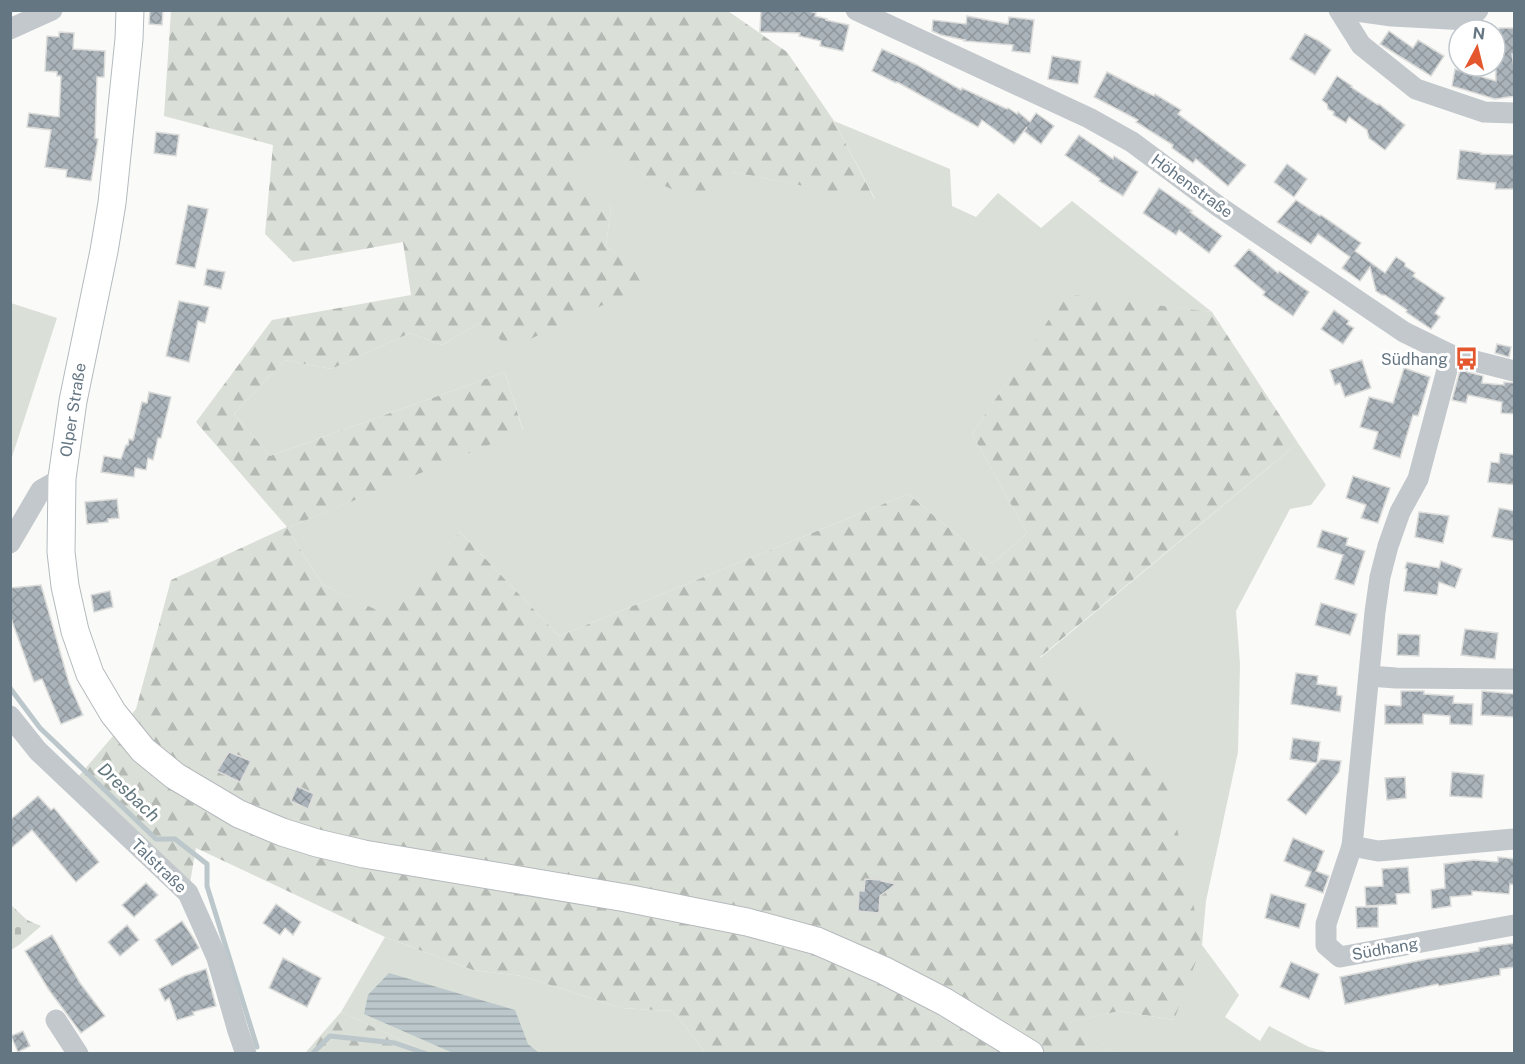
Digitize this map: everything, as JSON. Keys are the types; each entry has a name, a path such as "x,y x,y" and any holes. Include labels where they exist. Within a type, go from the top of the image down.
{"main road":[{"name":"Olper Straße","path":"130,10 112,203 73,401 62,478 61,552 65,586 75,631 90,674 113,713 143,750 175,776 238,814 282,832 318,843 364,854 626,898 747,922 817,941 884,970 1030,1053"}],"street":[{"path":"10,29 52,10"},
{"path":"1339,10 1361,45 1416,89 1484,112 1515,113"},
{"path":"1349,10 1392,16 1468,20 1478,10"},
{"name":"Höhenstraße","path":"859,12 1089,118 1132,142 1218,206 1404,332 1451,355 1515,371"},
{"name":"Südhang","path":"1451,355 1418,479 1400,512 1380,577 1352,846 1326,924 1326,945 1340,957 1515,925"},
{"path":"10,543 41,490 62,478"},
{"path":"1370,676 1515,679"},
{"name":"Talstraße","path":"10,716 39,751 188,892 217,958 246,1053"},
{"path":"1352,846 1378,850 1515,839"},
{"path":"56,1020 78,1053"}],"green space":[{"path":"171,11 728,11 787,52 834,121 875,200 732,172 701,203 648,178 597,143 576,175 611,207 606,246 654,281 511,348 479,323 442,345 410,333 331,369 285,360 234,414 270,456 505,372 523,431 287,528 322,584 385,614 460,532 559,636 908,494 992,564 1027,533 972,434 1066,294 1212,312 1298,443 1040,657 1165,772 1202,945 1174,1020 1119,1011 1070,1022 1115,1053 706,1053 673,1011 621,1008 522,976 473,970 385,937 196,848 190,883 78,777 136,709 171,580 287,527 196,422 272,320 411,295 403,242 293,262 265,234 273,145 164,116"},
{"path":"834,121 950,169 952,206 976,217 998,193 1041,228 1072,201 1212,312 1066,295 972,434 1027,533 992,564 908,494 559,636 460,532 386,615 322,584 287,528 523,430 505,372 270,456 234,414 285,360 331,369 410,333 442,345 479,323 653,281 606,246 611,207 575,175 597,142 648,178 732,172 875,199"},
{"path":"10,303 57,318 11,460"},
{"path":"1298,443 1326,485 1311,505 1290,509 1236,611 1240,664 1238,752 1206,901 1202,945 1239,995 1225,1017 1260,1041 1269,1026 1309,1047 1330,1053 1115,1053 1069,1022 1119,1011 1174,1020 1040,658"},
{"path":"10,904 27,920 41,926 11,950"},
{"path":"385,937 473,970 522,976 621,1008 673,1011 706,1053 429,1053 341,1012"},
{"path":"341,1012 429,1053 302,1053 306,1052"}],"shaded area":[{"path":"389,973 515,1010 528,1044 539,1053 453,1053 364,1014 368,995"}],"building":[{"path":"150,10 163,10 162,25 149,24"},
{"path":"761,10 805,10 816,13 815,16 826,20 849,25 843,51 820,46 821,41 799,36 800,33 760,32"},
{"path":"967,16 1008,24 1009,17 1034,20 1030,53 1012,51 1013,45 964,41 932,31 933,20 966,24"},
{"path":"1507,28 1515,28 1515,54 1512,54 1515,96 1495,99 1452,86 1453,78 1486,78 1496,81 1496,78 1507,78"},
{"path":"1389,31 1413,48 1418,40 1444,56 1431,76 1380,44"},
{"path":"59,32 74,33 73,49 105,51 104,77 97,77 95,138 98,139 91,181 66,177 67,170 45,167 51,130 27,127 29,113 59,117 61,76 57,76 57,72 45,71 47,36 59,37"},
{"path":"1305,34 1331,50 1315,75 1290,59"},
{"path":"882,49 917,65 961,90 962,88 1017,114 1018,112 1030,122 1036,113 1054,126 1041,144 1024,131 1027,127 1014,144 982,120 978,127 897,82 872,71"},
{"path":"1052,56 1081,61 1078,84 1048,79"},
{"path":"1107,72 1154,96 1155,94 1181,110 1178,114 1246,165 1228,186 1196,159 1193,163 1172,148 1173,145 1136,122 1138,120 1094,97"},
{"path":"1337,76 1379,104 1405,125 1385,150 1369,138 1367,130 1349,117 1346,123 1333,115 1334,112 1328,109 1327,104 1322,100"},
{"path":"156,132 179,135 176,156 154,153"},
{"path":"1079,135 1113,159 1114,156 1138,172 1123,196 1065,155"},
{"path":"1460,150 1481,154 1515,155 1514,189 1495,189 1496,183 1457,179"},
{"path":"1287,164 1307,179 1294,197 1274,182"},
{"path":"1159,188 1222,236 1209,253 1179,230 1176,235 1143,213"},
{"path":"1296,200 1361,243 1355,251 1385,273 1396,257 1415,273 1413,276 1445,298 1435,313 1440,317 1431,329 1406,312 1407,310 1376,291 1370,267 1360,281 1342,268 1350,257 1318,234 1311,244 1277,222"},
{"path":"188,205 208,209 195,268 176,264"},
{"path":"1249,249 1278,273 1279,271 1309,292 1293,316 1263,295 1265,292 1234,266"},
{"path":"207,269 225,272 221,289 204,285"},
{"path":"179,301 209,307 205,323 198,321 189,362 166,356"},
{"path":"1334,310 1349,321 1347,324 1354,328 1343,344 1321,329"},
{"path":"1497,344 1511,347 1509,357 1495,353"},
{"path":"1362,360 1371,388 1345,397 1340,383 1335,385 1330,370"},
{"path":"1404,368 1430,377 1418,416 1413,415 1400,458 1373,449 1378,432 1360,427 1369,397 1393,403"},
{"path":"1460,370 1483,376 1482,383 1504,385 1504,382 1515,383 1515,414 1501,413 1502,402 1468,395 1466,403 1452,400"},
{"path":"149,392 171,397 153,460 148,458 146,470 135,468 134,477 101,472 104,456 121,459 129,439 133,440 142,402 147,403"},
{"path":"1500,453 1515,455 1515,485 1488,482 1491,462 1499,463"},
{"path":"1353,476 1390,488 1378,523 1361,518 1366,505 1346,498"},
{"path":"117,499 119,518 108,519 108,522 87,524 85,502"},
{"path":"1499,508 1515,511 1515,541 1492,537"},
{"path":"1419,512 1449,516 1443,543 1415,537"},
{"path":"1322,530 1348,538 1346,545 1365,551 1354,585 1335,579 1343,555 1317,547"},
{"path":"1441,561 1462,569 1455,588 1439,582 1437,595 1404,591 1407,562 1439,568"},
{"path":"41,585 69,683 83,715 61,724 42,679 34,682 10,613 10,588"},
{"path":"110,591 113,607 94,612 91,595"},
{"path":"1321,603 1357,614 1350,635 1315,625"},
{"path":"1465,629 1498,633 1495,659 1461,655"},
{"path":"1398,634 1420,635 1419,656 1397,655"},
{"path":"1296,673 1318,676 1317,684 1337,687 1337,695 1342,696 1340,712 1291,704"},
{"path":"1401,691 1424,691 1424,694 1454,696 1453,703 1473,704 1472,725 1450,724 1450,716 1423,714 1423,724 1385,724 1385,705 1401,706"},
{"path":"1482,691 1515,694 1515,717 1481,715"},
{"path":"1293,738 1320,742 1317,763 1290,759"},
{"path":"229,752 251,761 240,782 217,771"},
{"path":"1321,759 1341,761 1339,772 1306,815 1287,800"},
{"path":"1452,772 1484,775 1482,798 1450,796"},
{"path":"1405,777 1406,798 1387,800 1385,778"},
{"path":"297,786 314,794 308,809 291,801"},
{"path":"38,796 51,810 54,808 99,862 76,882 32,830 10,849 10,820"},
{"path":"1293,838 1324,851 1316,871 1329,876 1323,893 1305,886 1311,872 1284,861"},
{"path":"1498,857 1515,859 1515,885 1510,884 1509,894 1472,891 1472,895 1450,897 1451,906 1432,909 1431,890 1445,888 1444,864 1474,860 1498,862"},
{"path":"1408,867 1410,893 1396,894 1397,904 1366,906 1365,887 1383,886 1382,869"},
{"path":"865,879 896,884 880,896 879,913 858,911 859,891 864,891"},
{"path":"146,883 158,895 134,917 122,905"},
{"path":"1271,894 1306,904 1299,928 1265,918"},
{"path":"276,904 301,922 293,935 285,928 280,935 263,923"},
{"path":"1356,907 1378,907 1378,927 1357,928"},
{"path":"182,921 199,948 172,966 155,940"},
{"path":"127,925 139,940 120,956 108,942"},
{"path":"52,935 80,983 105,1016 81,1033 49,990 25,951"},
{"path":"1515,943 1515,967 1500,969 1500,975 1439,986 1438,984 1345,1004 1340,977 1479,951 1479,948"},
{"path":"283,958 321,978 307,1007 269,988"},
{"path":"1291,962 1319,974 1309,999 1280,987"},
{"path":"206,969 216,1006 193,1012 194,1015 177,1020 169,998 165,1001 159,989 184,976"},
{"path":"23,1031 30,1046 18,1052 11,1036"}],"waterway":[{"name":"Dresbach","path":"10,688 40,728 156,839 175,839 207,864 207,886 257,1047"},
{"name":"Dresbach","path":"312,1054 330,1036 395,1043 427,1054"}],"place":[{"name":"Südhang","path":"1466,359"}]}
